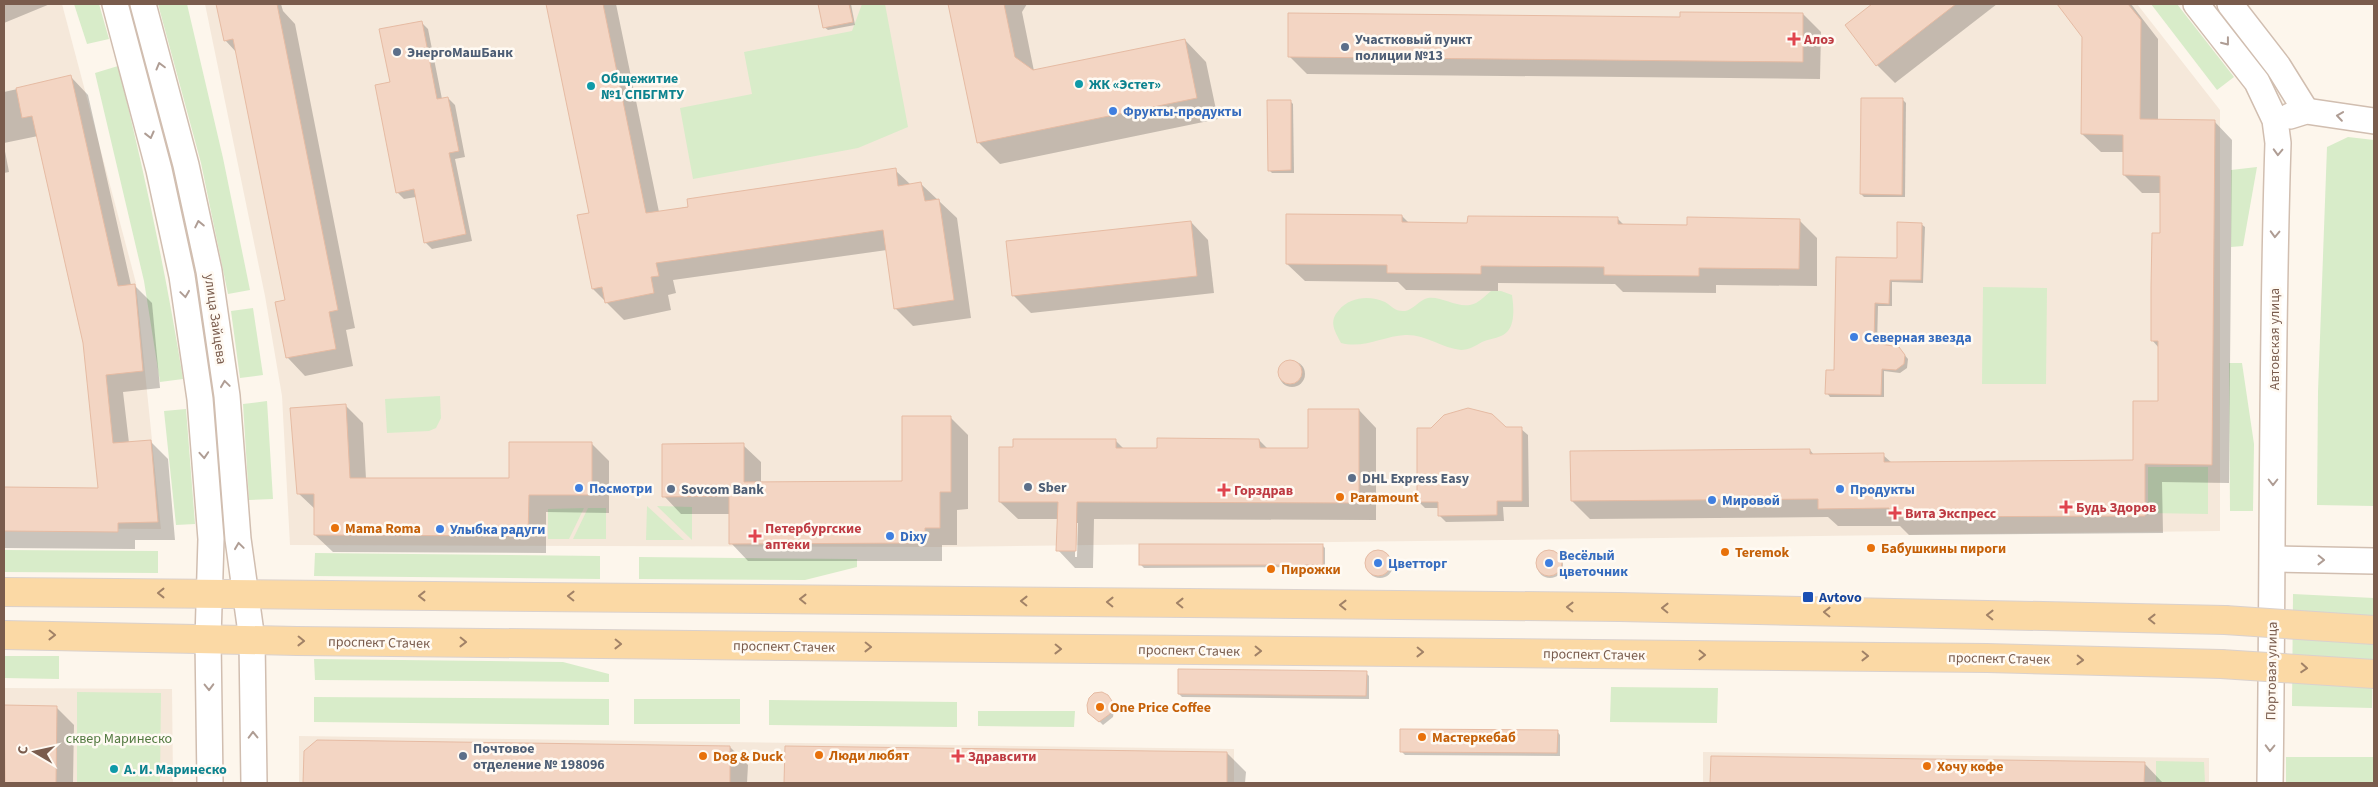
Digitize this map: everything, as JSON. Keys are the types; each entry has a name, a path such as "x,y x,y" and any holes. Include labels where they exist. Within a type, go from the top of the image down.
{"main road":[{"path":"4,592 1629,608 2201,620 2374,630"},
{"name":"проспект Стачек","path":"4,635 252,640 1977,657 2278,666 2374,674"}],"street":[{"name":"улица Зайцева","path":"115,4 159,170 182,276 200,399 211,539 208,639 210,783"},
{"name":"улица Зайцева","path":"143,4 186,166 209,271 227,396 238,538 252,640 254,783"},
{"name":"Автовская улица","path":"2196,4 2257,82 2275,120 2278,143 2273,321 2273,559"},
{"path":"2230,4 2278,66 2306,112"},
{"path":"2275,120 2306,112 2374,121"},
{"path":"2273,559 2374,561"},
{"name":"Портовая улица","path":"2270,783 2273,559"}],"shaded area":[{"path":"4,4 62,4 136,283 161,529 4,528"},
{"path":"205,4 2137,4 2220,110 2220,531 937,547 290,545 282,396 265,296"},
{"path":"4,688 172,689 173,783 4,783"},
{"path":"299,736 1234,749 1234,783 299,783"},
{"path":"1703,752 2209,758 2209,783 1703,783"}],"green space":[{"path":"74,4 99,4 109,39 87,44"},
{"path":"158,4 187,4 223,158 250,290 228,294 201,163"},
{"path":"862,4 885,4 908,127 858,148 693,179 680,108 752,94 744,52 852,31"},
{"path":"2151,4 2177,4 2234,77 2217,90"},
{"path":"118,66 154,222 183,379 160,382 144,281 95,73"},
{"path":"2348,137 2374,140 2374,506 2317,505 2318,392 2327,147"},
{"path":"2257,167 2243,246 2231,247 2231,170"},
{"path":"1983,287 2047,288 2046,384 1982,384"},
{"path":"1491,291 1501,291 1512,295 1512,324 1506,333 1501,336 1484,341 1472,348 1454,349 1412,335 1358,344 1341,343 1333,323 1336,314 1343,306 1360,298 1373,298 1385,302 1396,310 1405,311 1428,298 1470,305 1478,302"},
{"path":"253,308 263,375 240,378 231,311"},
{"path":"2229,363 2242,363 2254,444 2253,511 2230,511"},
{"path":"440,396 441,418 436,428 429,431 387,433 385,399"},
{"path":"267,401 273,499 249,500 243,404"},
{"path":"186,409 195,524 176,525 164,411"},
{"path":"2148,467 2208,467 2208,514 2148,513"},
{"path":"647,506 684,540 646,540"},
{"path":"657,506 692,507 692,540"},
{"path":"584,508 569,539 548,539 548,509"},
{"path":"588,508 606,508 606,539 573,539"},
{"path":"4,550 158,551 158,573 4,572"},
{"path":"315,553 600,556 600,579 314,576"},
{"path":"639,557 857,559 857,567 805,580 639,579"},
{"path":"2293,594 2374,598 2372,708 2292,706"},
{"path":"4,656 59,656 59,679 4,678"},
{"path":"314,659 563,662 609,674 609,682 315,680"},
{"path":"1611,687 1718,688 1717,723 1610,722"},
{"name":"сквер Маринеско","path":"77,692 161,693 160,783 77,783"},
{"path":"314,697 609,699 609,725 314,722"},
{"path":"634,699 740,699 740,724 634,724"},
{"path":"769,700 957,702 957,727 769,725"},
{"path":"978,711 1075,711 1074,727 978,726"},
{"path":"2286,757 2374,757 2374,783 2286,783"},
{"path":"2156,761 2204,762 2205,783 2156,783"}],"building":[{"path":"216,4 277,4 338,310 329,312 336,349 286,358 275,302 285,300 233,39 224,41"},
{"name":"Общежитие №1 СПБГМТУ","path":"546,4 603,4 646,213 688,207 687,199 896,168 898,186 921,182 925,201 939,199 954,300 894,309 883,230 656,263 659,276 651,277 654,293 605,303 602,287 592,289 577,215 589,213"},
{"path":"818,4 849,4 853,22 823,28"},
{"name":"ЖК «Эстет»","path":"948,4 1004,4 1015,57 1033,70 1185,39 1197,98 977,143"},
{"path":"1872,4 1956,4 1876,66 1845,25"},
{"path":"2057,4 2128,4 2141,20 2140,119 2215,120 2212,465 2145,464 2145,516 1889,517 1889,508 1818,509 1818,499 1571,501 1570,451 1810,449 1810,454 1884,453 1884,462 2133,460 2133,401 2158,401 2158,341 2151,341 2151,287 2152,233 2160,233 2160,176 2123,175 2123,135 2081,134 2082,37"},
{"path":"1680,12 1803,13 1803,62 1288,57 1288,13 1680,17"},
{"path":"422,21 437,99 448,97 459,151 449,153 466,234 424,243 414,189 396,193 375,85 390,82 379,29"},
{"path":"71,75 118,286 135,284 143,371 106,375 113,443 151,440 158,522 118,523 118,532 4,531 4,487 98,488 83,343 32,116 22,118 16,88"},
{"path":"1861,98 1903,98 1902,195 1860,194"},
{"path":"1267,100 1291,100 1291,170 1268,171"},
{"path":"1286,214 1402,215 1402,222 1467,223 1468,216 1618,217 1618,224 1687,225 1687,217 1800,219 1799,269 1699,268 1699,276 1604,275 1604,267 1481,266 1481,274 1387,273 1387,265 1286,264"},
{"path":"1191,221 1197,276 1012,296 1006,241"},
{"name":"Северная звезда","path":"1897,222 1922,223 1921,280 1890,280 1889,304 1875,303 1874,343 1899,347 1905,355 1904,364 1896,370 1882,369 1881,395 1825,394 1826,370 1834,370 1836,257 1897,258"},
{"path":"1290,360 1299,363 1302,372 1299,381 1290,384 1281,381 1278,372 1281,363"},
{"path":"346,404 350,478 509,478 509,442 592,442 592,495 529,495 528,536 314,535 314,494 297,494 290,408"},
{"path":"1468,408 1492,414 1506,427 1522,427 1522,501 1497,501 1497,515 1438,516 1438,502 1417,502 1417,428 1431,428 1444,415"},
{"path":"1308,409 1359,409 1359,503 1077,502 1076,551 1056,551 1058,502 999,502 999,447 1013,447 1013,439 1116,439 1116,448 1157,448 1157,438 1259,439 1260,448 1308,448"},
{"path":"902,416 951,416 951,492 940,492 940,528 925,528 925,543 729,544 729,496 662,497 662,444 744,443 744,482 902,481"},
{"path":"1139,544 1323,544 1323,565 1139,565"},
{"name":"Цветторг","path":"1378,550 1387,554 1391,563 1387,572 1378,576 1369,572 1365,563 1369,554"},
{"name":"Весёлый цветочник","path":"1549,550 1558,554 1562,563 1558,572 1549,576 1540,572 1536,563 1540,554"},
{"path":"1178,669 1367,671 1366,696 1178,694"},
{"name":"One Price Coffee","path":"1102,692 1108,695 1112,701 1113,709 1110,714 1099,722 1088,713 1087,705 1089,698 1094,693"},
{"path":"4,705 57,706 56,783 5,783"},
{"path":"1400,729 1558,730 1557,753 1400,752"},
{"path":"317,740 730,746 730,783 303,783 304,751"},
{"path":"785,746 1227,752 1227,783 784,783"},
{"path":"1711,756 2145,762 2144,783 1710,783"}],"place":[{"name":"Алоэ","path":"1794,39"},
{"name":"Участковый пункт полиции №13","path":"1345,47"},
{"name":"ЭнергоМашБанк","path":"397,52"},
{"name":"ЖК «Эстет»","path":"1079,84"},
{"name":"Общежитие №1 СПБГМТУ","path":"591,86"},
{"name":"Фрукты-продукты","path":"1113,111"},
{"name":"Северная звезда","path":"1854,337"},
{"name":"DHL Express Easy","path":"1352,478"},
{"name":"Sber","path":"1028,487"},
{"name":"Посмотри","path":"579,488"},
{"name":"Sovcom Bank","path":"671,489"},
{"name":"Продукты","path":"1840,489"},
{"name":"Горздрав","path":"1224,490"},
{"name":"Paramount","path":"1340,497"},
{"name":"Мировой","path":"1712,500"},
{"name":"Будь Здоров","path":"2066,507"},
{"name":"Вита Экспресс","path":"1895,513"},
{"name":"Mama Roma","path":"335,528"},
{"name":"Улыбка радуги","path":"440,529"},
{"name":"Петербургские аптеки","path":"755,536"},
{"name":"Dixy","path":"890,536"},
{"name":"Бабушкины пироги","path":"1871,548"},
{"name":"Teremok","path":"1725,552"},
{"name":"Цветторг","path":"1378,563"},
{"name":"Весёлый цветочник","path":"1549,563"},
{"name":"Пирожки","path":"1271,569"},
{"name":"Avtovo","path":"1808,597"},
{"name":"One Price Coffee","path":"1100,707"},
{"name":"Мастеркебаб","path":"1422,737"},
{"name":"Люди любят","path":"819,755"},
{"name":"Почтовое отделение № 198096","path":"463,756"},
{"name":"Dog & Duck","path":"703,756"},
{"name":"Здравсити","path":"958,756"},
{"name":"Хочу кофе","path":"1927,766"},
{"name":"А. И. Маринеско","path":"114,769"}]}
